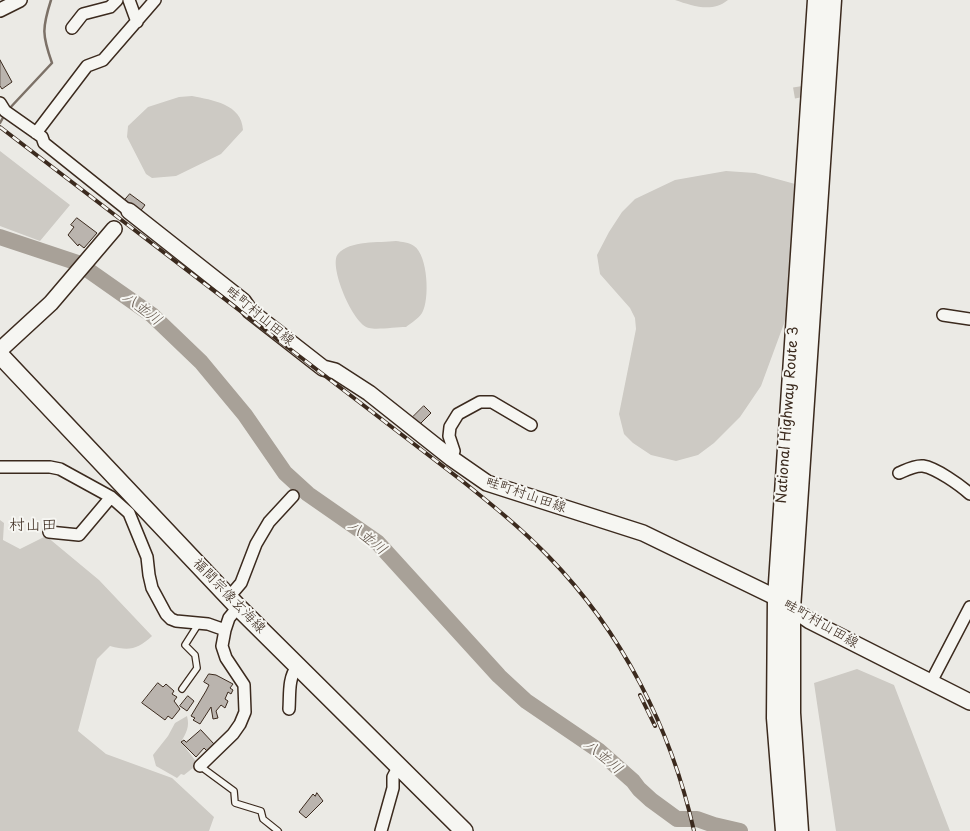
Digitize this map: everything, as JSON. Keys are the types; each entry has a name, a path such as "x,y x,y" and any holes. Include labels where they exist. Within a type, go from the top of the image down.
{"highway":[{"name":"National Highway Route 3","path":"799,831 784,604 817,0"},
{"name":"National Highway Route 3","path":"785,831 776,718 832,0"}],"main road":[{"name":"畦町村山田線","path":"129,212 243,301 250,311 323,368 335,372 369,393 451,458 487,483 643,533 784,604 810,621 970,702"},
{"path":"0,350 51,303 114,229"},
{"name":"福間宗像玄海線","path":"0,355 126,499 234,602 297,667 464,831"}],"street":[{"path":"0,10 20,0"},
{"path":"72,28 83,14 110,7 117,0"},
{"path":"130,0 137,22"},
{"path":"36,133 87,66 104,60 155,0"},
{"path":"0,103 5,111 42,137 44,143 129,212"},
{"path":"943,315 970,319"},
{"path":"451,458 454,451 448,436 450,427 458,414 480,402 492,402 531,425"},
{"path":"899,473 913,467 923,466 937,472 970,494"},
{"path":"0,467 50,467 60,469 111,497 126,499 147,556 152,588 162,603 166,614 171,619 176,621 214,625 225,630"},
{"path":"200,766 233,734 240,724 245,712 244,685 226,658 222,646 225,630 256,544 268,522 293,496"},
{"path":"49,532 79,535 111,497"},
{"path":"931,682 970,607"},
{"path":"290,708 291,682 293,672 297,667"},
{"path":"381,831 393,788 393,777 399,766"}],"lane":[{"path":"182,690 198,668 195,655 185,645 199,623"},
{"path":"200,766 234,791 235,803 261,811 263,818 278,831"}],"shaded area":[{"path":"675,0 728,0 716,6 702,7"},
{"path":"192,96 208,99 232,109 241,121 243,130 221,154 176,176 152,178 146,174 127,137 128,126 148,107 179,97"},
{"path":"0,151 70,205 40,241 0,226"},
{"path":"726,171 755,173 806,187 800,280 761,386 740,417 714,443 698,455 676,461 651,455 633,443 624,434 619,414 636,329 635,318 630,308 600,274 597,255 622,212 635,199 675,180"},
{"path":"396,241 405,242 412,245 419,251 425,268 427,288 425,307 422,313 406,327 372,329 363,324 356,317 350,306 339,281 336,270 336,260 338,254 350,246 365,243"},
{"path":"0,520 4,523 3,540 20,549 46,536 99,580 152,636 137,647 122,649 110,646 97,659 78,731 106,754 172,778 214,817 209,831 0,831"},
{"path":"857,669 894,685 950,831 836,831 814,683"},
{"path":"187,716 188,727 181,742 198,764 184,775 181,774 177,778 156,766 153,755 168,736 175,723"}],"building":[{"path":"0,60 12,82 2,89 0,86"},
{"path":"130,194 145,205 139,213 124,201"},
{"path":"77,218 97,233 84,248 79,244 78,246 68,235 74,227 71,225"},
{"path":"424,406 431,413 420,424 413,417"},
{"path":"209,674 216,675 233,684 230,688 233,690 231,694 228,692 225,699 228,701 225,708 221,705 216,711 218,718 213,719 211,707 200,724 193,720 195,718 191,716 209,685 204,682"},
{"path":"158,683 163,687 166,684 174,691 172,694 177,697 174,701 180,709 172,719 168,716 165,720 142,703"},
{"path":"188,696 194,701 187,711 180,706"},
{"path":"201,730 214,744 207,751 204,748 196,757 181,742 184,740 186,742"},
{"path":"317,793 323,801 306,818 299,812 313,794 315,796"}],"waterway":[{"path":"8,110 52,63 46,45 44,32 51,0"},
{"path":"0,123 5,114"},
{"name":"八並川","path":"0,237 78,263 152,315 201,362 245,415 285,473 308,494 377,542 499,676 526,701 598,750 633,781 651,800 677,819 697,819 714,825 740,831"}],"tunnel":[{"path":"794,93 817,89"}],"railway":[{"path":"0,127 461,480 517,526 548,556 575,585 599,617 621,649 640,683 672,755 694,831"},
{"path":"640,695 655,726"}],"district":[{"name":"村山田","path":"33,526"}]}
